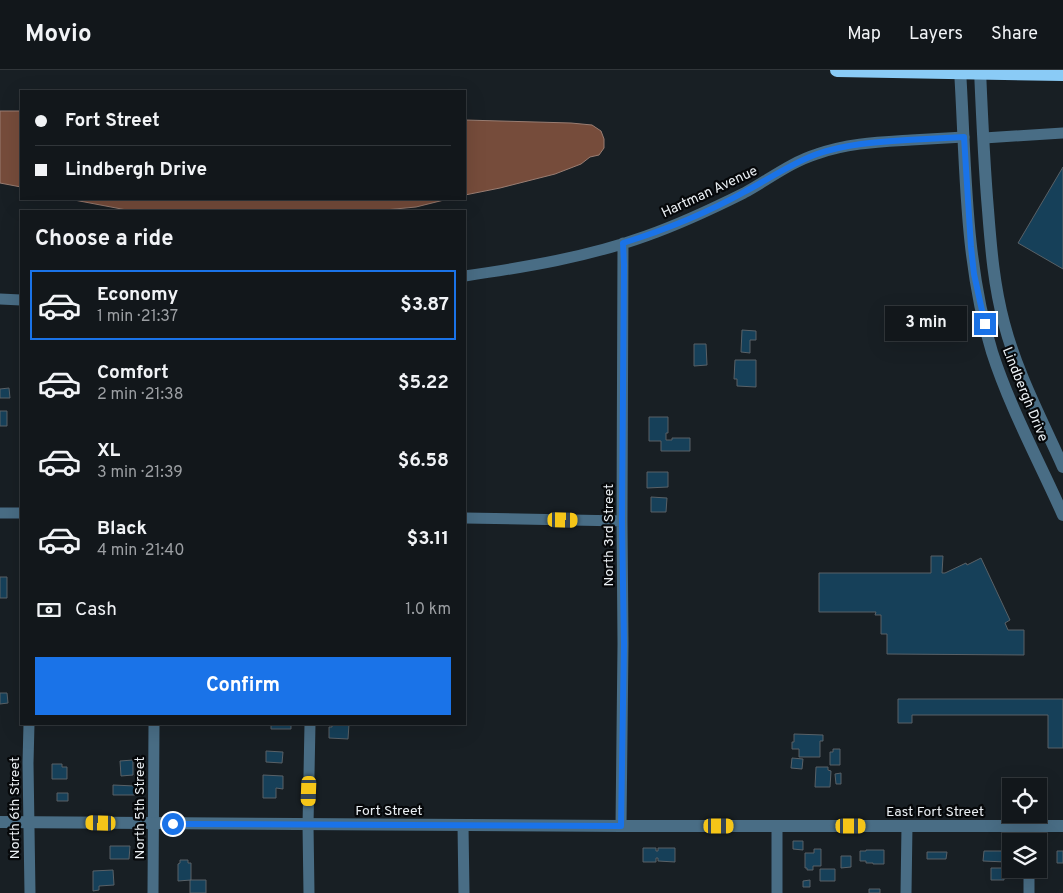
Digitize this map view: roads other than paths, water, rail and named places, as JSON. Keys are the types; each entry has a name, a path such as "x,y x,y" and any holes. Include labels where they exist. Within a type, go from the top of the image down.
{"highway":[{"path":"837,70 980,71 1063,74"}],"street":[{"name":"Lindbergh Drive","path":"960,71 971,247 974,274 985,324 1009,398 1063,515"},
{"name":"Lindbergh Drive","path":"980,71 986,196 995,282 1004,324 1017,362 1063,467"},
{"path":"984,138 1063,133"},
{"name":"Hartman Avenue","path":"466,276 501,271 558,259 647,236 744,192 815,154 837,147 875,142 964,137"},
{"name":"North 3rd Street","path":"621,826 624,644 622,521 623,243"},
{"path":"0,299 20,300"},
{"path":"0,513 20,512"},
{"path":"466,518 622,521"},
{"name":"North 6th Street","path":"29,725 30,893"},
{"name":"North 5th Street","path":"153,893 154,725"},
{"path":"309,893 310,725"},
{"name":"Fort Street","path":"0,822 463,826 777,826"},
{"path":"463,826 464,893"},
{"path":"777,826 777,893"},
{"name":"East Fort Street","path":"777,826 1063,826"},
{"path":"906,893 907,826"},
{"path":"1029,826 1029,833"},
{"path":"1029,878 1029,893"}]}
